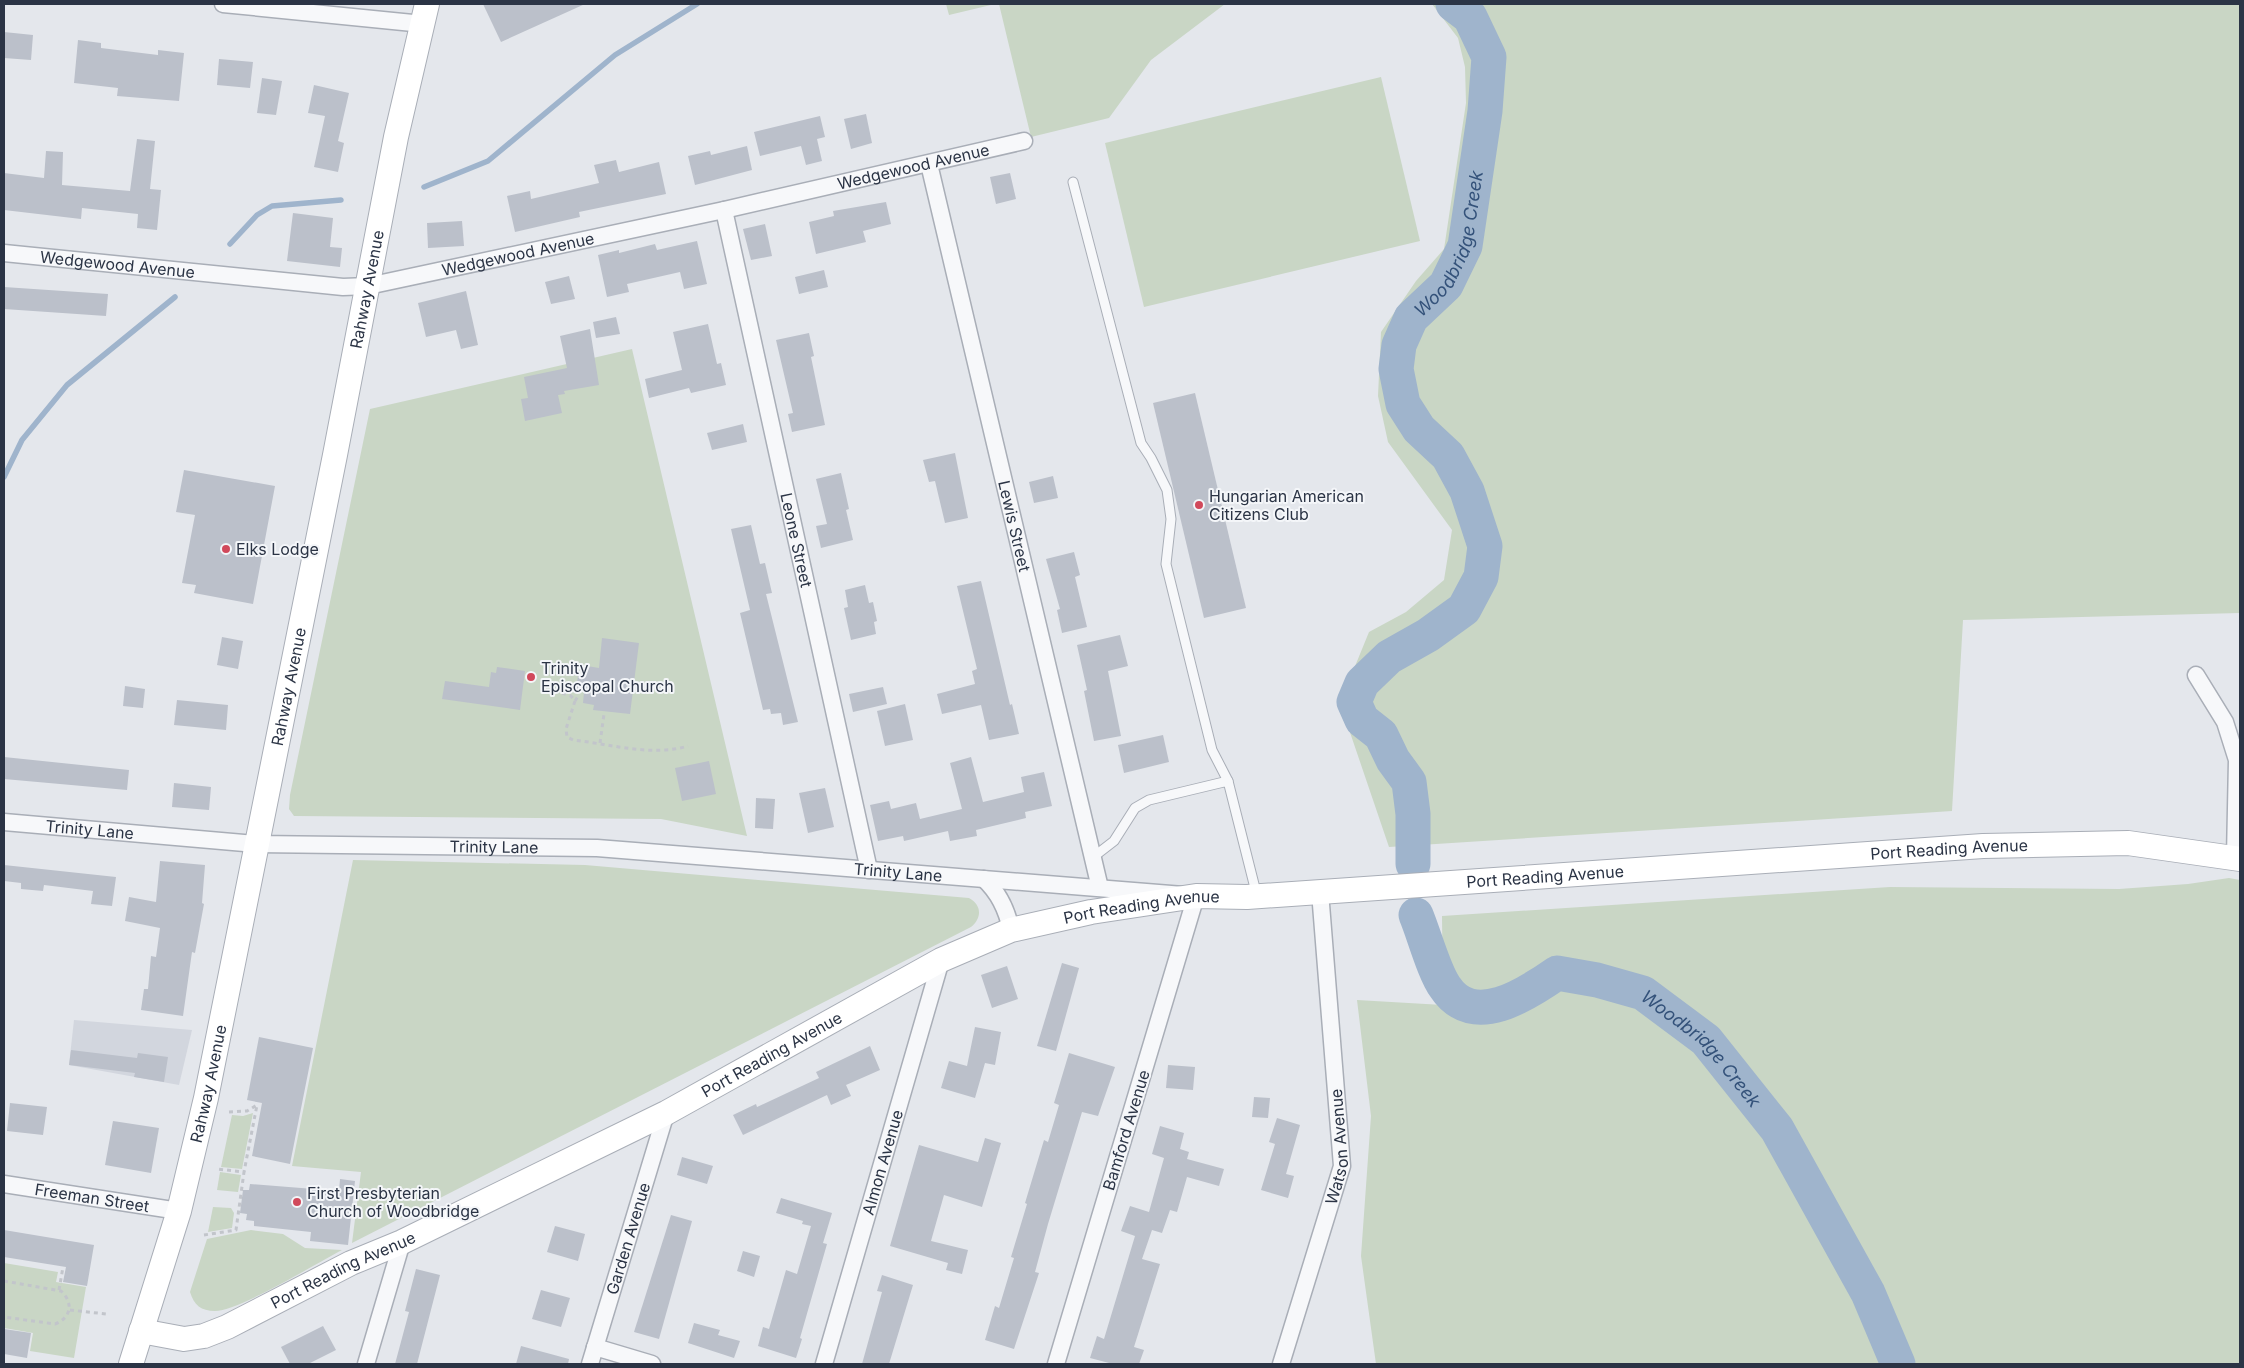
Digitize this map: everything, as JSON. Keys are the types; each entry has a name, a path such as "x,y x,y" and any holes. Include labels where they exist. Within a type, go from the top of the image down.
{"main road":[{"name":"Rahway Avenue","path":"131,1364 179,1211 206,1098 396,137 425,14"},
{"name":"Port Reading Avenue","path":"141,1331 184,1339 204,1336 227,1327 351,1263 402,1242 666,1113 941,960 1011,930 1091,912 1196,896 1257,896 1320,892 1983,846 2128,843 2238,858"}],"street":[{"path":"223,4 425,14"},
{"name":"Wedgewood Avenue","path":"4,253 343,287 368,286 724,210 1024,142"},
{"name":"Lewis Street","path":"929,164 1100,888"},
{"name":"Leone Street","path":"724,210 869,870"},
{"path":"2196,676 2225,722 2237,760 2238,858"},
{"name":"Trinity Lane","path":"4,822 256,844 597,848 1196,896"},
{"path":"984,879 998,895 1005,909 1011,930"},
{"name":"Watson Avenue","path":"1281,1364 1342,1166 1320,892"},
{"name":"Bamford Avenue","path":"1056,1364 1196,896"},
{"name":"Almon Avenue","path":"824,1364 941,960"},
{"name":"Garden Avenue","path":"590,1364 666,1113"},
{"name":"Freeman Street","path":"4,1184 179,1211"},
{"path":"366,1364 402,1242"},
{"path":"595,1347 652,1364"}],"lane":[{"path":"1073,182 1141,443 1152,458 1167,490 1171,519 1166,564 1212,750 1228,781 1257,896"},
{"path":"1092,858 1114,841 1135,808 1148,800 1228,781"}],"path":[{"path":"562,693 575,701"},
{"path":"578,695 566,729 567,736 573,740 650,750 673,751 688,746"},
{"path":"600,743 604,714"},
{"path":"204,1235 236,1230 244,1172 257,1105 247,1111 229,1112"},
{"path":"217,1169 244,1172"},
{"path":"58,1290 63,1267"},
{"path":"4,1280 58,1290 66,1296 70,1310 67,1316 55,1324 4,1317"},
{"path":"70,1310 106,1314"}],"shaded area":[{"path":"74,1020 192,1030 179,1085 69,1065"}],"green space":[{"path":"946,4 995,4 949,15"},
{"path":"999,4 1225,4 1151,60 1109,118 1031,137"},
{"path":"1432,4 2240,4 2240,613 1963,620 1952,811 1389,847 1340,703 1369,632 1406,612 1444,580 1452,530 1388,442 1378,396 1381,332 1416,281 1444,249 1466,103 1465,67 1458,38"},
{"path":"1381,77 1420,241 1144,307 1105,143"},
{"path":"632,349 747,836 661,819 294,816 289,809 290,795 370,409"},
{"path":"353,860 585,865 969,898 976,904 979,916 971,927 352,1243 361,1172 292,1166"},
{"path":"2229,878 2240,880 2240,1364 1376,1364 1361,1256 1371,1116 1357,1000 1443,1005 1442,916 1890,887 2119,889 2188,884"},
{"path":"253,1113 242,1169 221,1167 232,1115 243,1116"},
{"path":"220,1172 241,1175 238,1192 217,1190"},
{"path":"213,1207 231,1208 234,1213 232,1228 208,1232"},
{"path":"251,1230 283,1234 305,1248 342,1250 241,1303 215,1311 202,1308 194,1300 190,1292 207,1239"},
{"path":"4,1263 58,1272 56,1282 86,1287 74,1358 30,1351 33,1333 4,1328"}],"building":[{"path":"483,4 585,4 501,42"},
{"path":"4,32 33,35 31,60 4,58"},
{"path":"78,40 101,43 101,48 158,55 158,50 184,53 179,101 117,96 118,88 74,83"},
{"path":"219,59 253,62 250,88 217,85"},
{"path":"262,78 282,81 276,115 257,113"},
{"path":"314,85 349,93 338,141 344,143 338,172 314,167 325,116 308,113"},
{"path":"866,114 872,143 851,149 844,119"},
{"path":"820,116 825,137 817,139 822,161 806,165 801,146 760,156 754,132"},
{"path":"137,139 155,141 150,189 161,190 157,230 137,228 138,214 82,208 81,219 4,210 4,173 44,178 46,151 63,152 62,185 130,191"},
{"path":"747,146 752,170 695,185 688,156 710,151 711,155"},
{"path":"616,160 619,172 659,162 666,194 579,212 580,217 515,232 507,196 530,191 531,199 599,183 594,165"},
{"path":"1010,173 1016,199 996,204 990,177"},
{"path":"886,202 891,224 863,231 866,242 816,254 809,222 834,216 833,211"},
{"path":"293,213 333,218 330,247 342,248 340,267 287,261"},
{"path":"462,221 464,246 428,248 427,223"},
{"path":"765,224 772,256 751,260 743,229"},
{"path":"697,241 707,284 684,289 680,272 627,284 629,292 607,297 598,255 619,250 619,253 655,244 657,250"},
{"path":"824,270 828,287 799,294 795,277"},
{"path":"569,276 575,299 551,304 545,282"},
{"path":"4,287 108,294 106,316 4,309"},
{"path":"466,291 478,345 461,349 456,330 426,337 418,303"},
{"path":"616,317 620,334 596,338 593,322"},
{"path":"708,324 717,364 721,363 726,385 691,393 689,388 649,398 645,379 682,370 673,332"},
{"path":"590,329 599,385 564,391 565,394 558,395 562,413 525,421 521,399 528,398 524,377 567,368 560,336"},
{"path":"809,333 814,356 811,357 825,425 792,432 788,414 793,413 776,340"},
{"name":"Hungarian American Citizens Club","path":"1195,393 1246,608 1204,618 1153,403"},
{"path":"743,424 747,442 712,450 707,433"},
{"path":"955,453 968,518 945,523 935,481 929,482 923,460"},
{"name":"Elks Lodge","path":"184,470 275,486 253,604 194,593 196,585 182,583 195,515 176,512"},
{"path":"841,473 849,509 846,510 853,540 821,548 816,526 827,524 816,479"},
{"path":"1053,476 1058,498 1034,503 1029,482"},
{"path":"751,525 760,564 765,563 772,593 766,594 798,722 783,725 781,713 771,714 770,709 763,710 740,613 750,610 731,529"},
{"path":"1074,552 1080,575 1075,577 1087,627 1062,633 1057,610 1060,609 1046,559"},
{"path":"981,581 1010,705 1012,704 1019,734 989,740 981,705 942,714 937,694 975,684 972,671 977,669 957,586"},
{"path":"865,585 869,603 873,602 877,621 874,622 876,634 851,640 844,608 848,607 845,590"},
{"path":"1120,635 1128,666 1108,671 1121,736 1094,741 1084,691 1087,690 1077,645"},
{"path":"222,637 243,641 238,669 217,665"},
{"path":"602,638 639,643 630,714 593,710 594,705 583,703 584,692 576,691 578,675 586,676 587,666 599,668"},
{"path":"497,667 525,671 520,710 442,699 445,681 489,687 491,672 496,673"},
{"path":"125,686 145,689 143,708 123,706"},
{"path":"883,687 887,704 853,712 849,694"},
{"path":"177,700 228,705 226,730 174,725"},
{"path":"905,704 913,740 885,746 877,711"},
{"path":"1163,735 1169,762 1124,773 1118,745"},
{"path":"4,757 129,770 127,790 4,779"},
{"path":"971,757 983,802 1024,792 1021,777 1044,772 1052,806 1025,812 1026,818 976,830 977,836 950,841 948,831 904,841 903,836 878,841 870,805 889,801 891,809 916,803 920,819 962,809 950,763"},
{"path":"709,761 716,794 682,801 675,768"},
{"path":"174,783 211,787 209,810 172,807"},
{"path":"825,788 834,827 808,833 799,793"},
{"path":"756,798 775,799 773,829 755,828"},
{"path":"160,861 205,865 202,903 204,904 195,953 192,952 183,1016 141,1010 144,989 148,989 151,956 156,957 160,928 125,921 129,897 156,902"},
{"path":"4,865 116,877 112,906 91,904 93,891 44,885 43,891 21,889 21,883 4,881"},
{"path":"1062,963 1079,968 1056,1051 1037,1046"},
{"path":"1007,966 1018,999 992,1008 981,975"},
{"path":"975,1027 1001,1032 995,1065 985,1063 975,1098 941,1088 949,1061 967,1066"},
{"path":"259,1037 313,1048 290,1164 252,1156 262,1103 247,1100"},
{"path":"870,1046 880,1070 846,1085 851,1096 831,1105 827,1095 743,1135 733,1115 756,1104 757,1107 819,1078 816,1072"},
{"path":"71,1050 137,1058 138,1053 168,1057 164,1082 134,1077 135,1073 69,1065"},
{"path":"1069,1053 1115,1067 1098,1116 1082,1112 1035,1272 1039,1273 1014,1349 985,1340 995,1306 999,1308 1014,1258 1011,1257 1044,1140 1048,1142 1059,1105 1054,1103"},
{"path":"1168,1065 1195,1067 1193,1090 1166,1088"},
{"path":"1254,1097 1270,1098 1268,1118 1252,1117"},
{"path":"10,1103 47,1107 43,1135 7,1131"},
{"path":"1277,1118 1300,1125 1286,1174 1294,1176 1288,1198 1261,1190 1275,1144 1269,1142"},
{"path":"113,1121 159,1128 151,1173 105,1165"},
{"path":"1160,1126 1184,1133 1180,1149 1189,1152 1187,1159 1224,1169 1219,1186 1187,1177 1177,1212 1170,1210 1162,1233 1152,1230 1142,1259 1160,1264 1134,1347 1144,1350 1139,1364 1113,1364 1090,1358 1097,1336 1104,1339 1135,1236 1121,1231 1130,1206 1149,1212 1164,1158 1152,1154"},
{"path":"985,1138 1001,1143 982,1207 944,1195 931,1241 968,1250 962,1274 946,1270 948,1263 890,1246 919,1145 978,1162"},
{"path":"682,1157 713,1166 707,1184 677,1175"},
{"name":"First Presbyterian Church of Woodbridge","path":"340,1179 355,1181 348,1245 310,1241 311,1232 254,1226 254,1221 246,1220 247,1214 240,1213 243,1190 249,1190 250,1184 339,1191"},
{"path":"781,1198 832,1213 823,1243 827,1244 796,1358 758,1346 763,1327 769,1329 786,1270 797,1274 811,1226 802,1224 803,1221 776,1213"},
{"path":"671,1215 692,1221 659,1339 634,1332"},
{"path":"555,1226 585,1234 578,1261 547,1252"},
{"path":"4,1230 94,1245 87,1286 63,1282 66,1267 4,1257"},
{"path":"743,1251 760,1256 754,1277 737,1271"},
{"path":"416,1269 440,1275 417,1364 395,1364 409,1312 405,1311"},
{"path":"882,1275 913,1285 889,1364 862,1364 882,1292 877,1291"},
{"path":"541,1290 570,1298 561,1327 532,1319"},
{"path":"694,1323 720,1330 718,1335 740,1341 734,1358 688,1343"},
{"path":"323,1326 336,1350 308,1364 290,1364 281,1347"},
{"path":"4,1329 31,1333 27,1358 4,1354"},
{"path":"521,1346 569,1359 568,1364 516,1364"}],"waterway":[{"path":"424,187 488,161 615,55 697,4"},
{"name":"Woodbridge Creek","path":"1413,864 1413,814 1409,782 1393,760 1381,735 1362,720 1354,702 1362,683 1389,657 1428,635 1464,609 1481,577 1485,546 1467,491 1448,456 1419,429 1403,404 1396,369 1399,345 1411,318 1446,285 1465,246 1485,111 1489,57 1470,17 1453,4"},
{"path":"230,244 257,215 272,206 341,200"},
{"path":"4,477 22,440 67,385 175,297"},
{"name":"Woodbridge Creek","path":"1416,915 1433,963 1445,987 1457,1000 1470,1006 1485,1007 1516,998 1557,973 1597,980 1643,993 1706,1040 1777,1129 1868,1293 1898,1364"}],"place":[{"name":"Hungarian American Citizens Club","path":"1199,505"},
{"name":"Elks Lodge","path":"226,549"},
{"name":"Trinity Episcopal Church","path":"531,677"},
{"name":"First Presbyterian Church of Woodbridge","path":"297,1202"}]}
